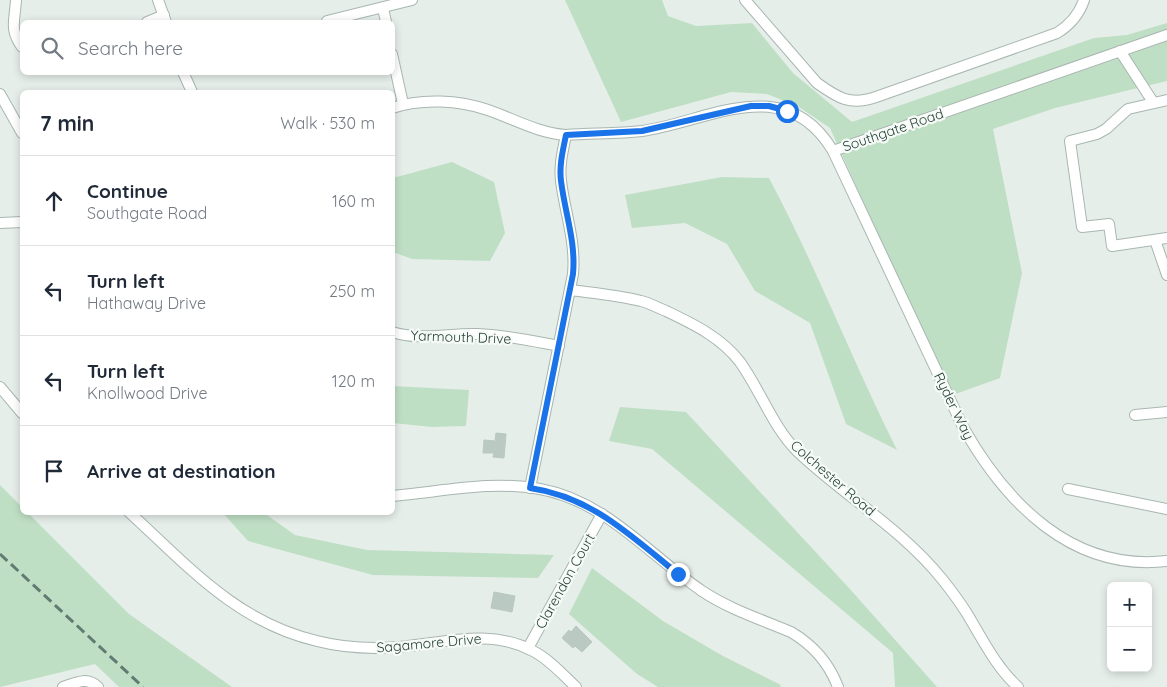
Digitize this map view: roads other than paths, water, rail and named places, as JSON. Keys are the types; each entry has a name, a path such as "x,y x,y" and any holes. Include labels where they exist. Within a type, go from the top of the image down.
{"street":[{"path":"16,0 13,26 20,44"},
{"path":"158,0 165,19"},
{"path":"331,20 412,0"},
{"path":"745,0 817,83 837,96 855,102 868,100 1057,33 1073,21 1084,0"},
{"path":"383,8 386,20"},
{"name":"Southgate Road","path":"395,107 403,104 438,102 463,104 488,110 526,126 566,135 642,131 741,107 760,106 787,111 803,119 823,136 833,151 1167,35"},
{"path":"1120,51 1153,102"},
{"path":"395,68 403,104"},
{"path":"184,75 191,90"},
{"path":"0,94 20,129"},
{"path":"1167,100 1128,108 1106,129 1097,134 1070,141 1082,227 1109,224 1112,246 1167,238"},
{"path":"530,488 570,290 575,256 561,182 560,167 566,135"},
{"name":"Ryder Way","path":"833,151 963,427 972,444 996,475 1034,518 1053,534 1069,543 1087,552 1119,560 1138,562 1167,561"},
{"path":"0,224 20,222"},
{"path":"1155,240 1167,275"},
{"name":"Colchester Road","path":"570,290 642,301 698,326 721,342 739,361 783,433 796,449 914,548 941,578 965,611 1002,670 1018,687"},
{"name":"Yarmouth Drive","path":"395,332 417,336 477,334 506,336 559,346"},
{"path":"0,387 20,411"},
{"path":"1135,415 1167,412"},
{"path":"395,496 502,485 530,488 561,495 580,502 617,524 678,574 723,605 791,632 808,643 828,666 838,687"},
{"path":"1068,488 1167,509"},
{"name":"Clarendon Court","path":"528,648 602,514"},
{"name":"Sagamore Drive","path":"132,515 222,597 267,624 292,634 318,642 370,648 400,647 477,638 503,640 528,648 549,662 576,687"},
{"path":"63,687 85,680 98,687"}],"railway":[{"path":"0,554 143,687"}]}
